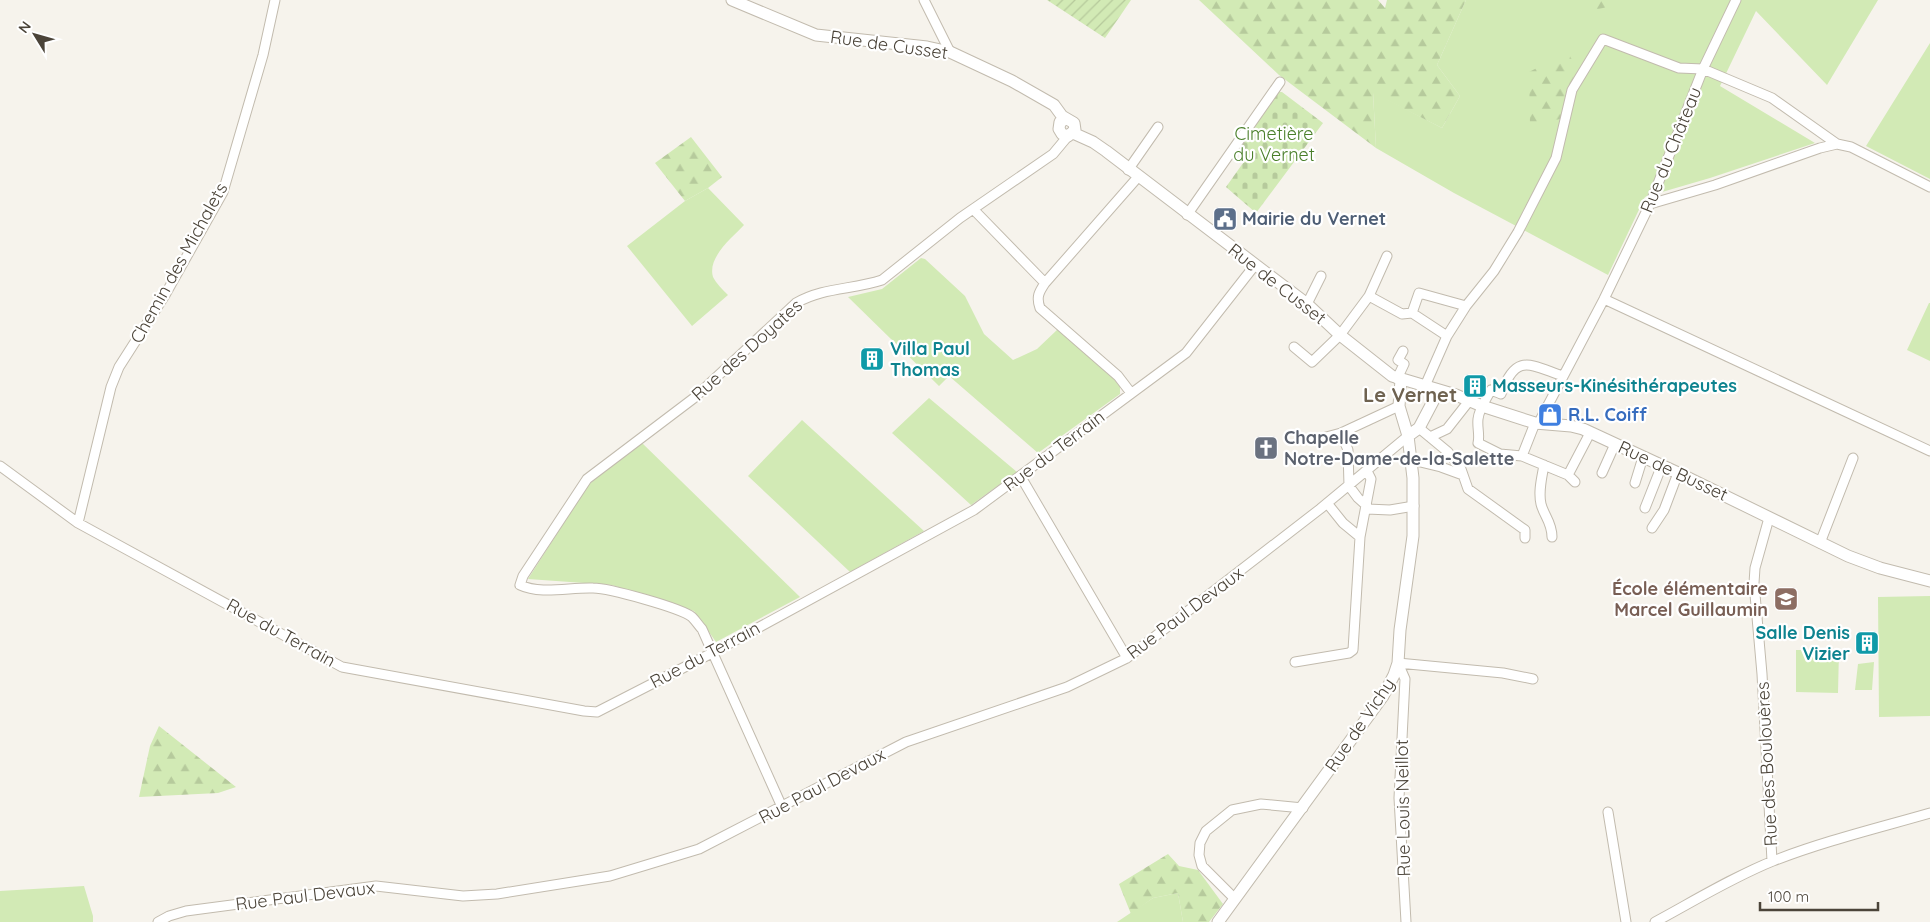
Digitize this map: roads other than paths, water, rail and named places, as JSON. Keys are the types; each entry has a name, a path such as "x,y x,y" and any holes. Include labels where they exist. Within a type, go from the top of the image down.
{"street":[{"name":"Chemin des Michalets","path":"78,523 111,387 119,367 165,295 223,192 263,55 275,0"},
{"name":"Rue de Cusset","path":"732,0 816,35 927,47 950,52 983,66 1042,98 1054,105 1062,116 1067,128 1106,151 1128,170 1307,304 1340,335 1399,379"},
{"path":"924,0 950,52"},
{"name":"Rue du Château","path":"1522,456 1536,423 1604,299 1650,204 1704,69 1736,0"},
{"path":"1425,386 1447,336 1466,306 1494,271 1518,232 1556,158 1572,90 1603,39 1679,68 1704,69 1772,98 1837,144 1851,147 1930,187"},
{"path":"1187,214 1280,82"},
{"path":"1128,170 1158,127"},
{"name":"Rue des Doyates","path":"712,653 702,630 692,617 675,609 612,591 594,588 533,589 520,585 523,576 587,479 694,398 796,303 809,296 828,290 870,284 882,280 938,234 1046,158 1067,128"},
{"path":"1650,204 1715,185 1820,148 1837,144"},
{"path":"1131,393 1118,376 1040,308 1037,300 1039,292 1045,283 1138,177"},
{"path":"973,209 1045,283"},
{"path":"1294,347 1312,362 1340,335 1369,296 1388,256"},
{"name":"Rue du Terrain","path":"0,466 78,523 342,667 597,712 712,653 974,510 1186,353 1255,265"},
{"path":"1307,304 1321,276"},
{"path":"1412,313 1419,293 1466,306"},
{"path":"1369,296 1402,314 1412,313 1447,336"},
{"path":"1604,299 1930,451"},
{"path":"1315,440 1341,433 1399,406 1399,379 1404,364 1398,360 1402,351"},
{"path":"1563,376 1530,365 1522,365 1514,370 1507,377 1501,394 1491,390 1482,406 1478,420 1480,436 1478,443 1500,454 1522,456 1572,478 1590,433"},
{"name":"Rue de Busset","path":"1399,379 1439,390 1536,423 1571,426 1590,433 1662,465 1848,556 1899,574 1930,581"},
{"path":"1408,436 1419,428 1439,390"},
{"path":"1430,437 1447,429 1469,401"},
{"name":"Rue de Vichy","path":"1218,922 1388,687 1398,663 1400,630 1413,536 1414,506 1412,460 1408,436 1399,406"},
{"path":"1419,428 1448,452 1461,469 1468,489 1525,530 1525,538"},
{"path":"1341,433 1348,450 1348,486 1358,498 1367,507 1390,510 1414,506"},
{"name":"Rue Paul Devaux","path":"158,922 169,916 186,911 376,886 463,896 497,894 594,880 699,850 906,742 1067,688 1127,658 1327,503 1408,436"},
{"path":"1602,473 1615,444"},
{"path":"1635,483 1643,457"},
{"path":"1820,543 1853,458"},
{"path":"1412,460 1442,467 1463,475"},
{"path":"1544,465 1540,488 1540,502 1550,521 1552,537"},
{"path":"1645,508 1662,465"},
{"path":"1295,662 1349,653 1352,650 1360,537 1371,479 1367,471"},
{"path":"1652,528 1664,510 1678,473"},
{"path":"1021,477 1127,658"},
{"path":"1327,503 1343,523 1360,537"},
{"name":"Rue des Boulouères","path":"1769,518 1755,568 1754,583 1762,674 1772,862"},
{"name":"Rue de Busset","path":"1899,574 1930,573"},
{"path":"712,653 782,807"},
{"path":"1398,663 1503,673 1533,679"},
{"name":"Rue Louis Neillot","path":"1398,663 1405,680 1399,798 1406,922"},
{"path":"1388,687 1404,694"},
{"path":"1235,899 1202,866 1199,855 1200,843 1206,831 1232,810 1261,804 1302,808"},
{"path":"1608,812 1626,922"},
{"path":"1655,922 1731,881 1772,862 1800,851 1930,813"}],"place":[{"name":"Mairie du Vernet","path":"1225,219"},
{"name":"Villa Paul Thomas","path":"872,359"},
{"name":"Masseurs-Kinésithérapeutes","path":"1475,386"},
{"name":"R.L. Coiff","path":"1550,415"},
{"name":"Chapelle Notre-Dame-de-la-Salette","path":"1266,448"},
{"name":"École élémentaire Marcel Guillaumin","path":"1786,599"},
{"name":"Salle Denis Vizier","path":"1867,643"}],"district":[{"name":"Le Vernet","path":"1410,395"}],"park label":[{"name":"Cimetière du Vernet","path":"1274,144"}]}
